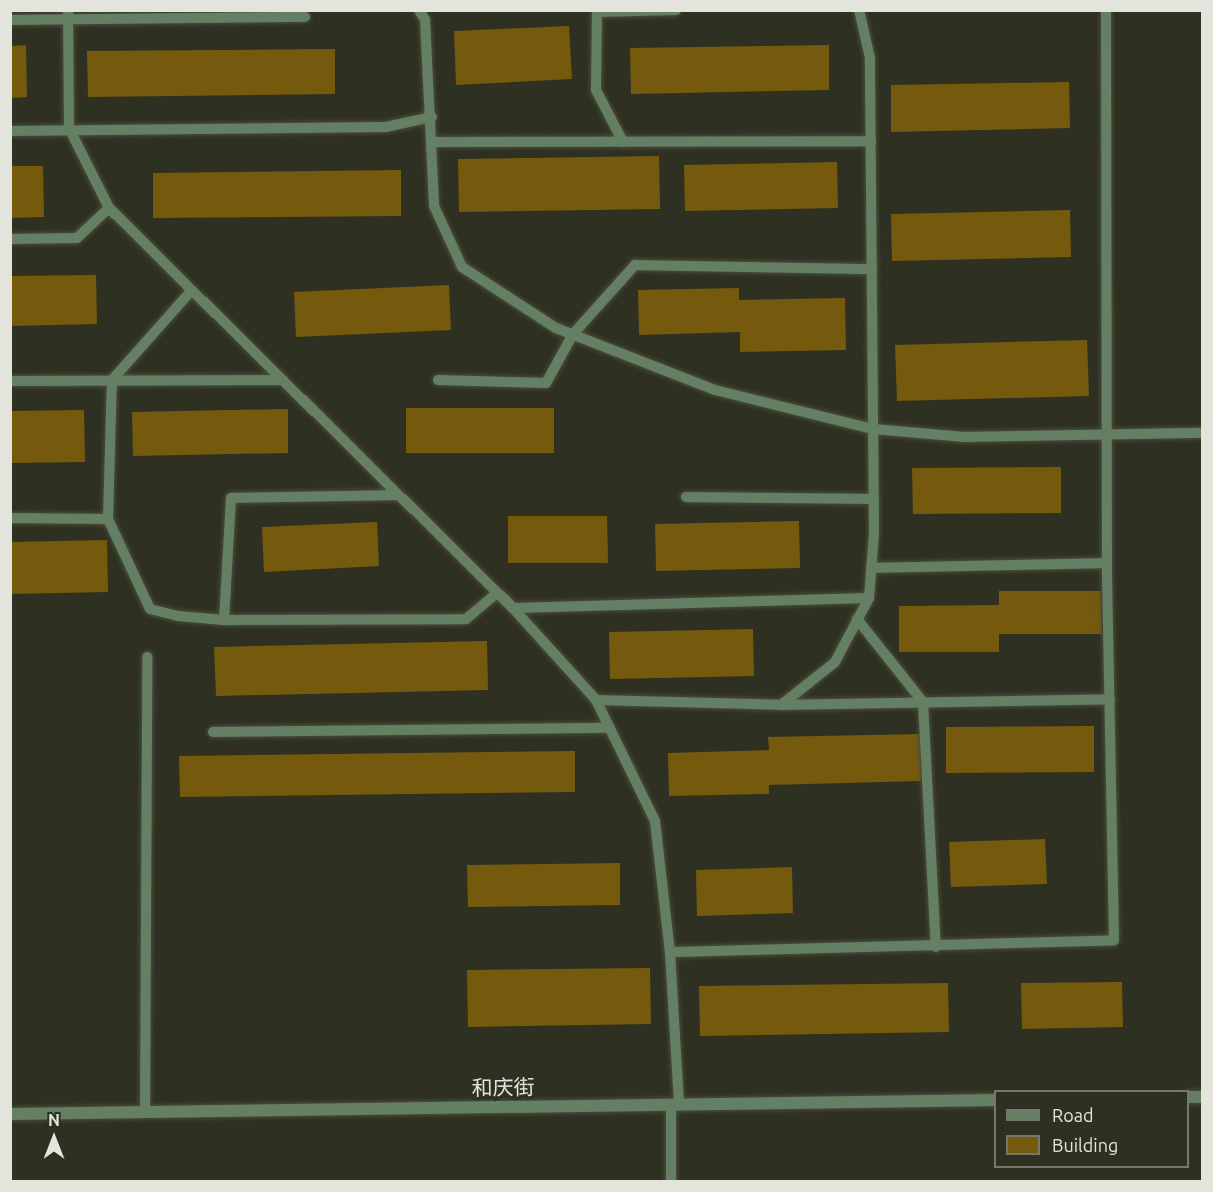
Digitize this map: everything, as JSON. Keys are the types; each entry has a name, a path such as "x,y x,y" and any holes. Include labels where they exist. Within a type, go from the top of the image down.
{"street":[{"name":"和庆街","path":"10,1114 994,1100"}],"lane":[{"path":"419,10 425,20 432,117 434,206 462,267 556,328 715,390 873,429 965,437 1203,432"},
{"path":"623,142 596,90 597,12 676,10"},
{"path":"782,705 835,662 869,598 874,499 870,58 859,10"},
{"path":"670,952 1114,940 1107,563 1109,434 1106,10"},
{"path":"68,15 69,128 109,208 513,608 596,700 655,821 670,952 675,1105 671,1182"},
{"path":"10,20 68,15 305,17"},
{"path":"10,131 69,128 386,127 432,117"},
{"path":"433,142 871,141"},
{"path":"10,239 77,238 109,208"},
{"path":"438,380 546,383 573,334 635,265 872,269"},
{"path":"192,290 112,380 108,519 150,609 224,620 466,620 497,593"},
{"path":"10,381 283,380"},
{"path":"224,620 231,498 398,495"},
{"path":"686,497 874,499"},
{"path":"10,518 108,519"},
{"path":"871,568 1107,563"},
{"path":"513,608 869,598"},
{"path":"857,619 923,702 936,946"},
{"path":"145,1112 147,657"},
{"path":"596,700 782,705 1110,699"},
{"path":"213,732 610,728"}],"building":[{"path":"569,26 572,79 456,85 454,31"},
{"path":"26,45 27,97 10,98 10,46"},
{"path":"829,45 829,90 631,94 630,48"},
{"path":"335,49 335,94 88,97 87,51"},
{"path":"1069,82 1070,128 891,132 891,85"},
{"path":"659,156 660,209 459,212 458,159"},
{"path":"837,162 838,208 685,211 684,165"},
{"path":"10,166 43,166 44,217 10,218"},
{"path":"401,170 401,216 153,218 153,173"},
{"path":"1070,210 1071,257 892,261 891,214"},
{"path":"96,275 97,324 10,326 10,276"},
{"path":"449,285 451,330 296,337 294,292"},
{"path":"739,288 739,300 845,298 846,350 740,352 740,332 639,335 638,290"},
{"path":"1087,340 1089,396 897,401 895,345"},
{"path":"406,408 554,408 554,453 406,453"},
{"path":"288,409 288,453 133,456 132,412"},
{"path":"84,410 85,462 10,463 10,411"},
{"path":"1061,467 1061,513 913,514 912,468"},
{"path":"508,516 607,516 608,563 508,563"},
{"path":"799,521 800,568 656,571 655,524"},
{"path":"377,522 379,566 264,572 262,527"},
{"path":"107,540 108,592 10,594 10,542"},
{"path":"999,591 1101,591 1102,634 999,634 999,652 899,652 899,606 999,605"},
{"path":"753,629 754,676 610,679 609,632"},
{"path":"487,641 488,690 216,696 214,647"},
{"path":"1094,726 1094,772 946,773 946,727"},
{"path":"920,734 921,781 769,785 769,794 669,796 668,753 769,750 768,737"},
{"path":"575,751 575,792 180,797 179,756"},
{"path":"1045,839 1047,884 951,887 949,842"},
{"path":"620,863 620,905 468,907 467,865"},
{"path":"792,867 793,913 697,916 696,870"},
{"path":"650,968 651,1024 468,1027 467,970"},
{"path":"1122,982 1123,1027 1022,1029 1021,983"},
{"path":"948,983 949,1032 700,1036 699,986"}]}
